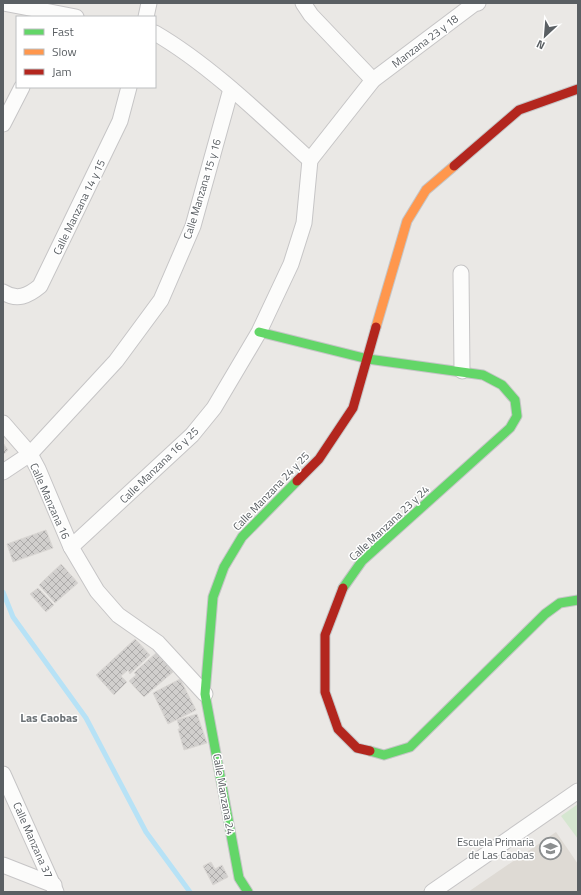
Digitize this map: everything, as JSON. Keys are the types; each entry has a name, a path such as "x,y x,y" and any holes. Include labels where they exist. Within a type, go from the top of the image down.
{"street":[{"path":"3,3 40,14 64,16"},
{"path":"146,16 149,3"},
{"path":"303,3 311,15 373,80"},
{"name":"Manzana 23 y 18","path":"310,160 373,80 474,4 478,3"},
{"path":"156,34 168,40 231,89 310,160"},
{"path":"3,124 21,88"},
{"name":"Calle Manzana 14 y 15","path":"3,292 9,296 19,298 30,295 40,286 120,121 129,88"},
{"name":"Calle Manzana 24 y 25","path":"205,694 213,597 224,567 242,537 319,459 353,408 407,221 426,190 519,110 578,88"},
{"name":"Calle Manzana 15 y 16","path":"3,472 30,454 116,362 161,300 193,226 231,89"},
{"name":"Calle Manzana 16 y 25","path":"71,547 192,435 214,408 259,332 291,264 304,223 310,160"},
{"path":"461,273 462,371"},
{"name":"Calle Manzana 23 y 24","path":"259,332 368,359 483,375 500,382 515,398 518,415 510,428 362,561 340,592 325,635 325,692 338,729 357,748 384,755 410,747 545,614 560,603 578,600"},
{"name":"Calle Manzana 16","path":"3,423 30,454 38,469 71,547 97,591 118,615 158,643 205,694"},
{"name":"Calle Manzana 24","path":"205,694 239,878 248,892"},
{"name":"Calle Manzana 37","path":"3,774 55,889"},
{"path":"432,892 578,791"},
{"path":"3,865 55,889"}],"shaded area":[{"name":"Escuela Primaria de Las Caobas","path":"556,832 578,864 578,892 468,892"}],"green space":[{"path":"578,804 578,839 561,816"}],"building":[{"path":"3,443 8,450 3,455"},
{"path":"46,530 53,548 13,562 7,544"},
{"path":"61,564 78,583 55,603 39,585"},
{"path":"38,588 54,605 46,612 30,594"},
{"path":"135,639 150,655 130,674 128,670 121,676 127,682 114,695 96,675"},
{"path":"156,653 173,672 144,697 129,681 136,675 134,673"},
{"path":"180,679 196,710 168,724 153,693"},
{"path":"197,714 207,743 184,750 177,720"},
{"path":"211,862 215,869 222,865 228,877 213,885 203,866"}],"waterway":[{"path":"3,592 13,617 86,718 146,832 190,892"}],"traffic: fast":[{"path":"259,332 368,359 483,375 502,385 515,400 517,416 510,428 362,561 343,588"},
{"path":"248,892 239,878 205,694 213,597 224,567 242,537 297,481"},
{"path":"370,751 384,755 410,747 545,614 560,603 578,600"}],"traffic: slow":[{"path":"376,327 407,221 426,190 454,166"}],"traffic: jam":[{"path":"454,166 519,110 578,89"},
{"path":"297,481 319,459 353,408 376,327"},
{"path":"343,588 325,635 325,692 338,729 357,748 370,751"}],"place":[{"name":"Escuela Primaria de Las Caobas","path":"550,848"}],"district":[{"name":"Las Caobas","path":"49,718"}]}
